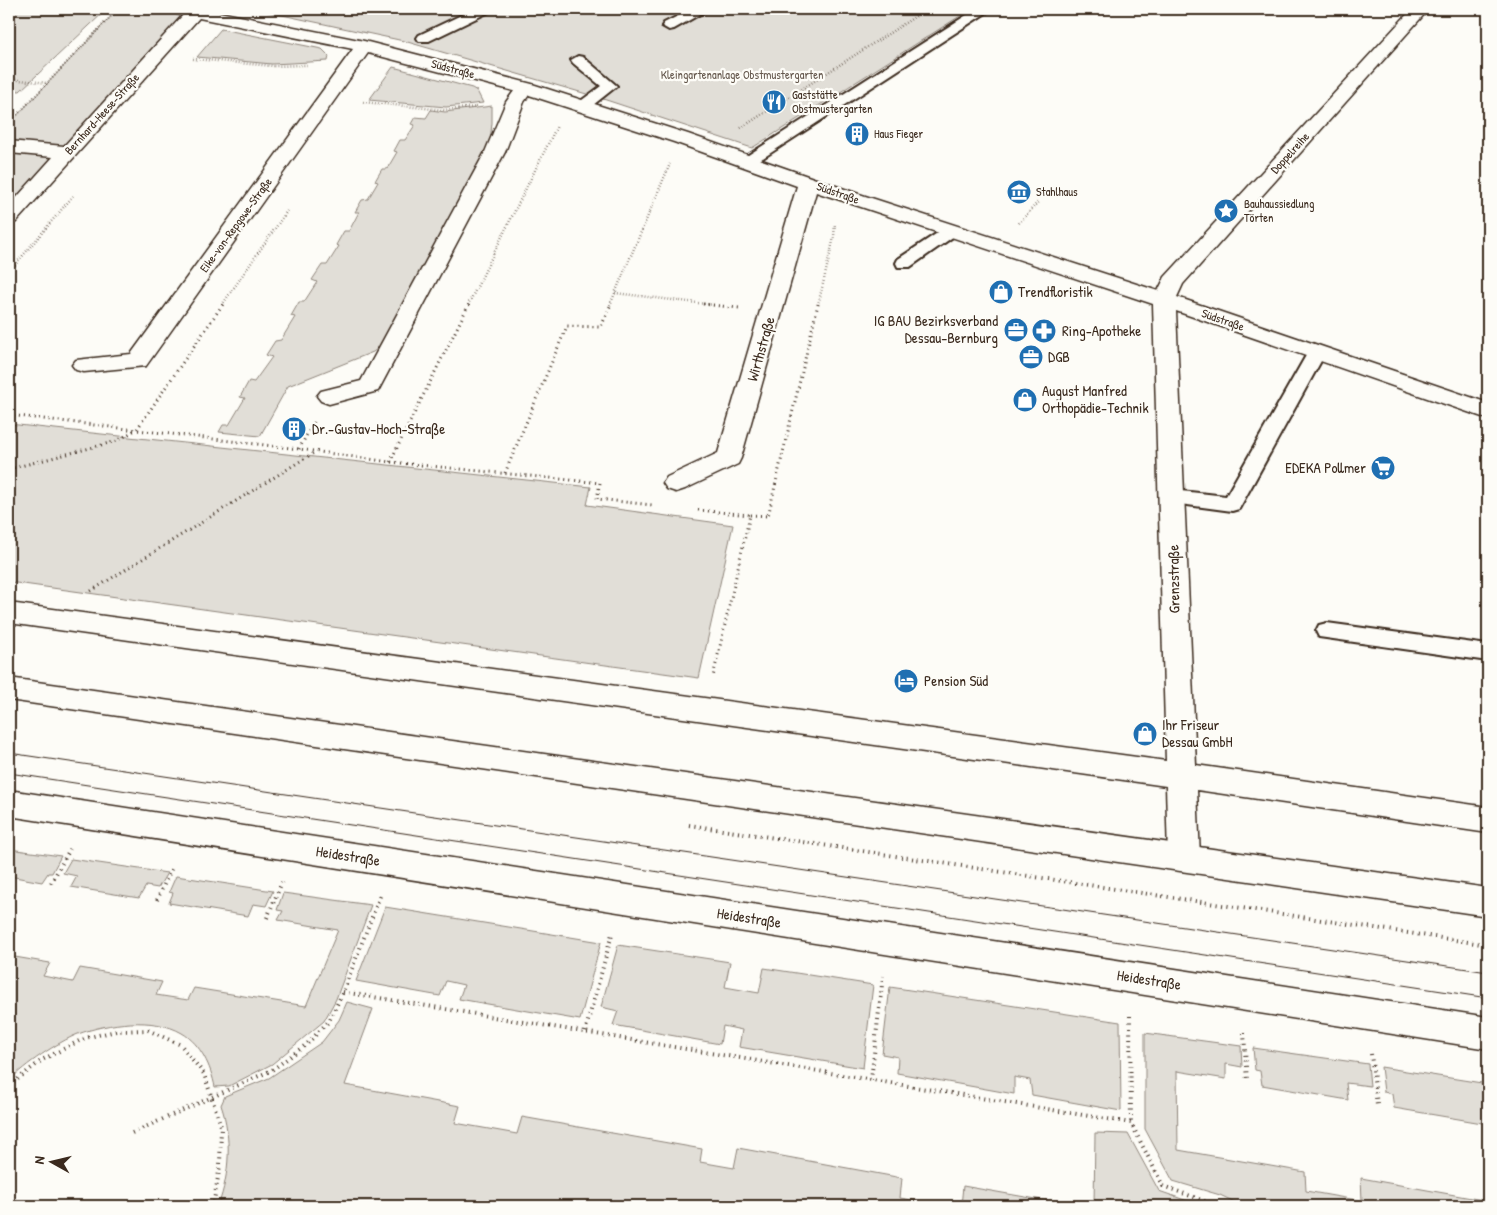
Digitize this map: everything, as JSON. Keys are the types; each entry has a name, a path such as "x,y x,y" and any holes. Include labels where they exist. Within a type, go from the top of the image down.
{"street":[{"name":"Doppelreihe","path":"1164,300 1173,282 1421,9"},
{"name":"Südstraße","path":"187,10 364,46 520,95 576,104 681,138 849,197 1164,300 1488,411"},
{"name":"Bernhard-Heese-Straße","path":"9,218 68,152 187,10"},
{"name":"Eike-von-Repgowe-Straße","path":"84,365 138,361 364,46"},
{"path":"328,396 370,386 496,152 520,95"},
{"path":"9,147 68,152"},
{"name":"Wirthstraße","path":"676,483 729,458 808,183"},
{"name":"Grenzstraße","path":"1164,300 1184,858"},
{"path":"9,613 1488,820"},
{"path":"9,689 1488,902"},
{"name":"Heidestraße","path":"9,803 1488,1033"}],"lane":[{"path":"424,38 484,9"},
{"path":"669,26 702,9"},
{"path":"747,162 985,9"},
{"path":"576,104 610,86 578,60"},
{"path":"904,263 951,231"},
{"path":"1172,497 1232,504 1317,352"},
{"path":"1327,631 1488,653"}],"path":[{"path":"9,124 118,9"},
{"path":"706,147 745,126 776,103 928,9"},
{"path":"192,59 274,66 308,65"},
{"path":"9,79 48,83"},
{"path":"363,102 444,110 520,95"},
{"path":"390,462 576,104"},
{"path":"505,473 567,326 601,327 681,138"},
{"path":"692,509 768,516 834,237 836,210 849,197"},
{"path":"615,293 772,312"},
{"path":"9,415 137,429 390,462 600,483 597,499 654,505"},
{"path":"9,469 117,441 137,429"},
{"path":"46,618 316,452"},
{"path":"705,709 750,515"},
{"path":"682,824 1488,945"},
{"path":"132,1133 272,1070 306,1044 329,1021 343,992 393,863"},
{"path":"585,1032 621,898"},
{"path":"871,1080 887,940"},
{"path":"1129,977 1131,1123 1163,1186 1218,1206"},
{"path":"343,992 1131,1123"},
{"path":"1242,995 1247,1082"},
{"path":"1365,1014 1377,1105"},
{"path":"9,1086 42,1060 85,1038 116,1031 148,1030 181,1045 204,1074 221,1126 220,1166 214,1206"}],"green space":[{"path":"9,9 106,10 20,91 9,90"},
{"path":"118,9 179,9 195,12 9,217 9,124"},
{"name":"Kleingartenanlage Obstmustergarten","path":"254,9 971,9 752,148 597,97 404,41"},
{"path":"221,29 322,49 329,56 328,61 272,64 197,57"},
{"path":"393,67 472,88 477,91 483,103 446,107 369,100"},
{"path":"492,106 489,151 381,346 373,352 288,386 260,436 219,432 223,425 229,425 245,398 240,397 249,381 254,382 272,357 266,355 275,341 281,340 295,317 291,316 299,302 304,302 317,282 312,280 322,265 327,265 339,246 336,245 344,231 349,231 359,212 355,212 362,200 368,199 378,182 375,181 382,169 387,169 397,152 394,151 400,140 405,140 415,125 411,124 415,117 426,118 431,110 445,112"},
{"path":"9,424 591,487 587,505 733,525 699,678 9,582"},
{"path":"9,849 61,856 52,873 48,873 42,882 9,876"},
{"path":"71,859 167,873 158,888 146,886 139,898 71,887 77,876 63,873"},
{"path":"176,876 273,891 266,906 253,904 248,916 169,903 173,893 169,892"},
{"path":"283,893 371,905 336,999 324,1021 272,1064 229,1086 215,1087 204,1057 195,1043 189,1038 182,1033 158,1024 130,1023 116,1024 78,1034 51,1048 32,1061 9,1081 9,956 50,963 43,976 73,982 80,968 162,982 156,995 188,1000 194,988 306,1006 338,930 278,920 283,911 277,910"},
{"path":"385,907 601,942 580,1020 459,999 464,985 446,981 440,996 356,981"},
{"path":"618,945 730,962 725,987 759,993 764,968 873,985 863,1068 739,1047 742,1030 723,1026 720,1044 613,1025 618,1011 601,1007"},
{"path":"890,987 1120,1022 1121,1111 1032,1095 1030,1080 1014,1077 1014,1094 897,1073 898,1057 882,1054"},
{"path":"347,1002 373,1009 345,1085 460,1106 455,1123 517,1134 522,1117 702,1149 700,1162 734,1168 738,1148 902,1178 900,1198 947,1206 218,1206 225,1181 228,1156 227,1130 221,1105 225,1096 269,1078 322,1042 339,1020"},
{"path":"1145,1033 1241,1046 1242,1067 1226,1064 1226,1079 1177,1071 1178,1150 1305,1172 1306,1191 1362,1201 1361,1178 1488,1201 1488,1206 1243,1206 1220,1195 1173,1181 1145,1129"},
{"path":"1253,1048 1368,1064 1370,1086 1346,1083 1348,1100 1262,1085 1260,1071 1255,1070"},
{"path":"1381,1067 1488,1084 1488,1124 1394,1108 1392,1094 1384,1092"},
{"path":"1095,1133 1128,1134 1159,1191 1202,1206 1094,1206"},
{"path":"963,1186 1076,1206 961,1206"}],"tram line":[{"path":"9,753 1488,972"},
{"path":"9,773 1488,998"}],"place":[{"name":"Gaststätte Obstmustergarten","path":"774,102"},
{"name":"Haus Fieger","path":"857,134"},
{"name":"Stahlhaus","path":"1019,192"},
{"name":"Bauhaussiedlung Törten","path":"1226,211"},
{"name":"Trendfloristik","path":"1001,292"},
{"name":"IG BAU Bezirksverband Dessau-Bernburg","path":"1016,330"},
{"name":"Ring-Apotheke","path":"1044,331"},
{"name":"DGB","path":"1031,357"},
{"name":"August Manfred Orthopädie-Technik","path":"1025,400"},
{"name":"Dr.-Gustav-Hoch-Straße","path":"294,429"},
{"name":"EDEKA Pollmer","path":"1383,468"},
{"name":"Pension Süd","path":"906,681"},
{"name":"Ihr Friseur Dessau GmbH","path":"1145,734"}]}
